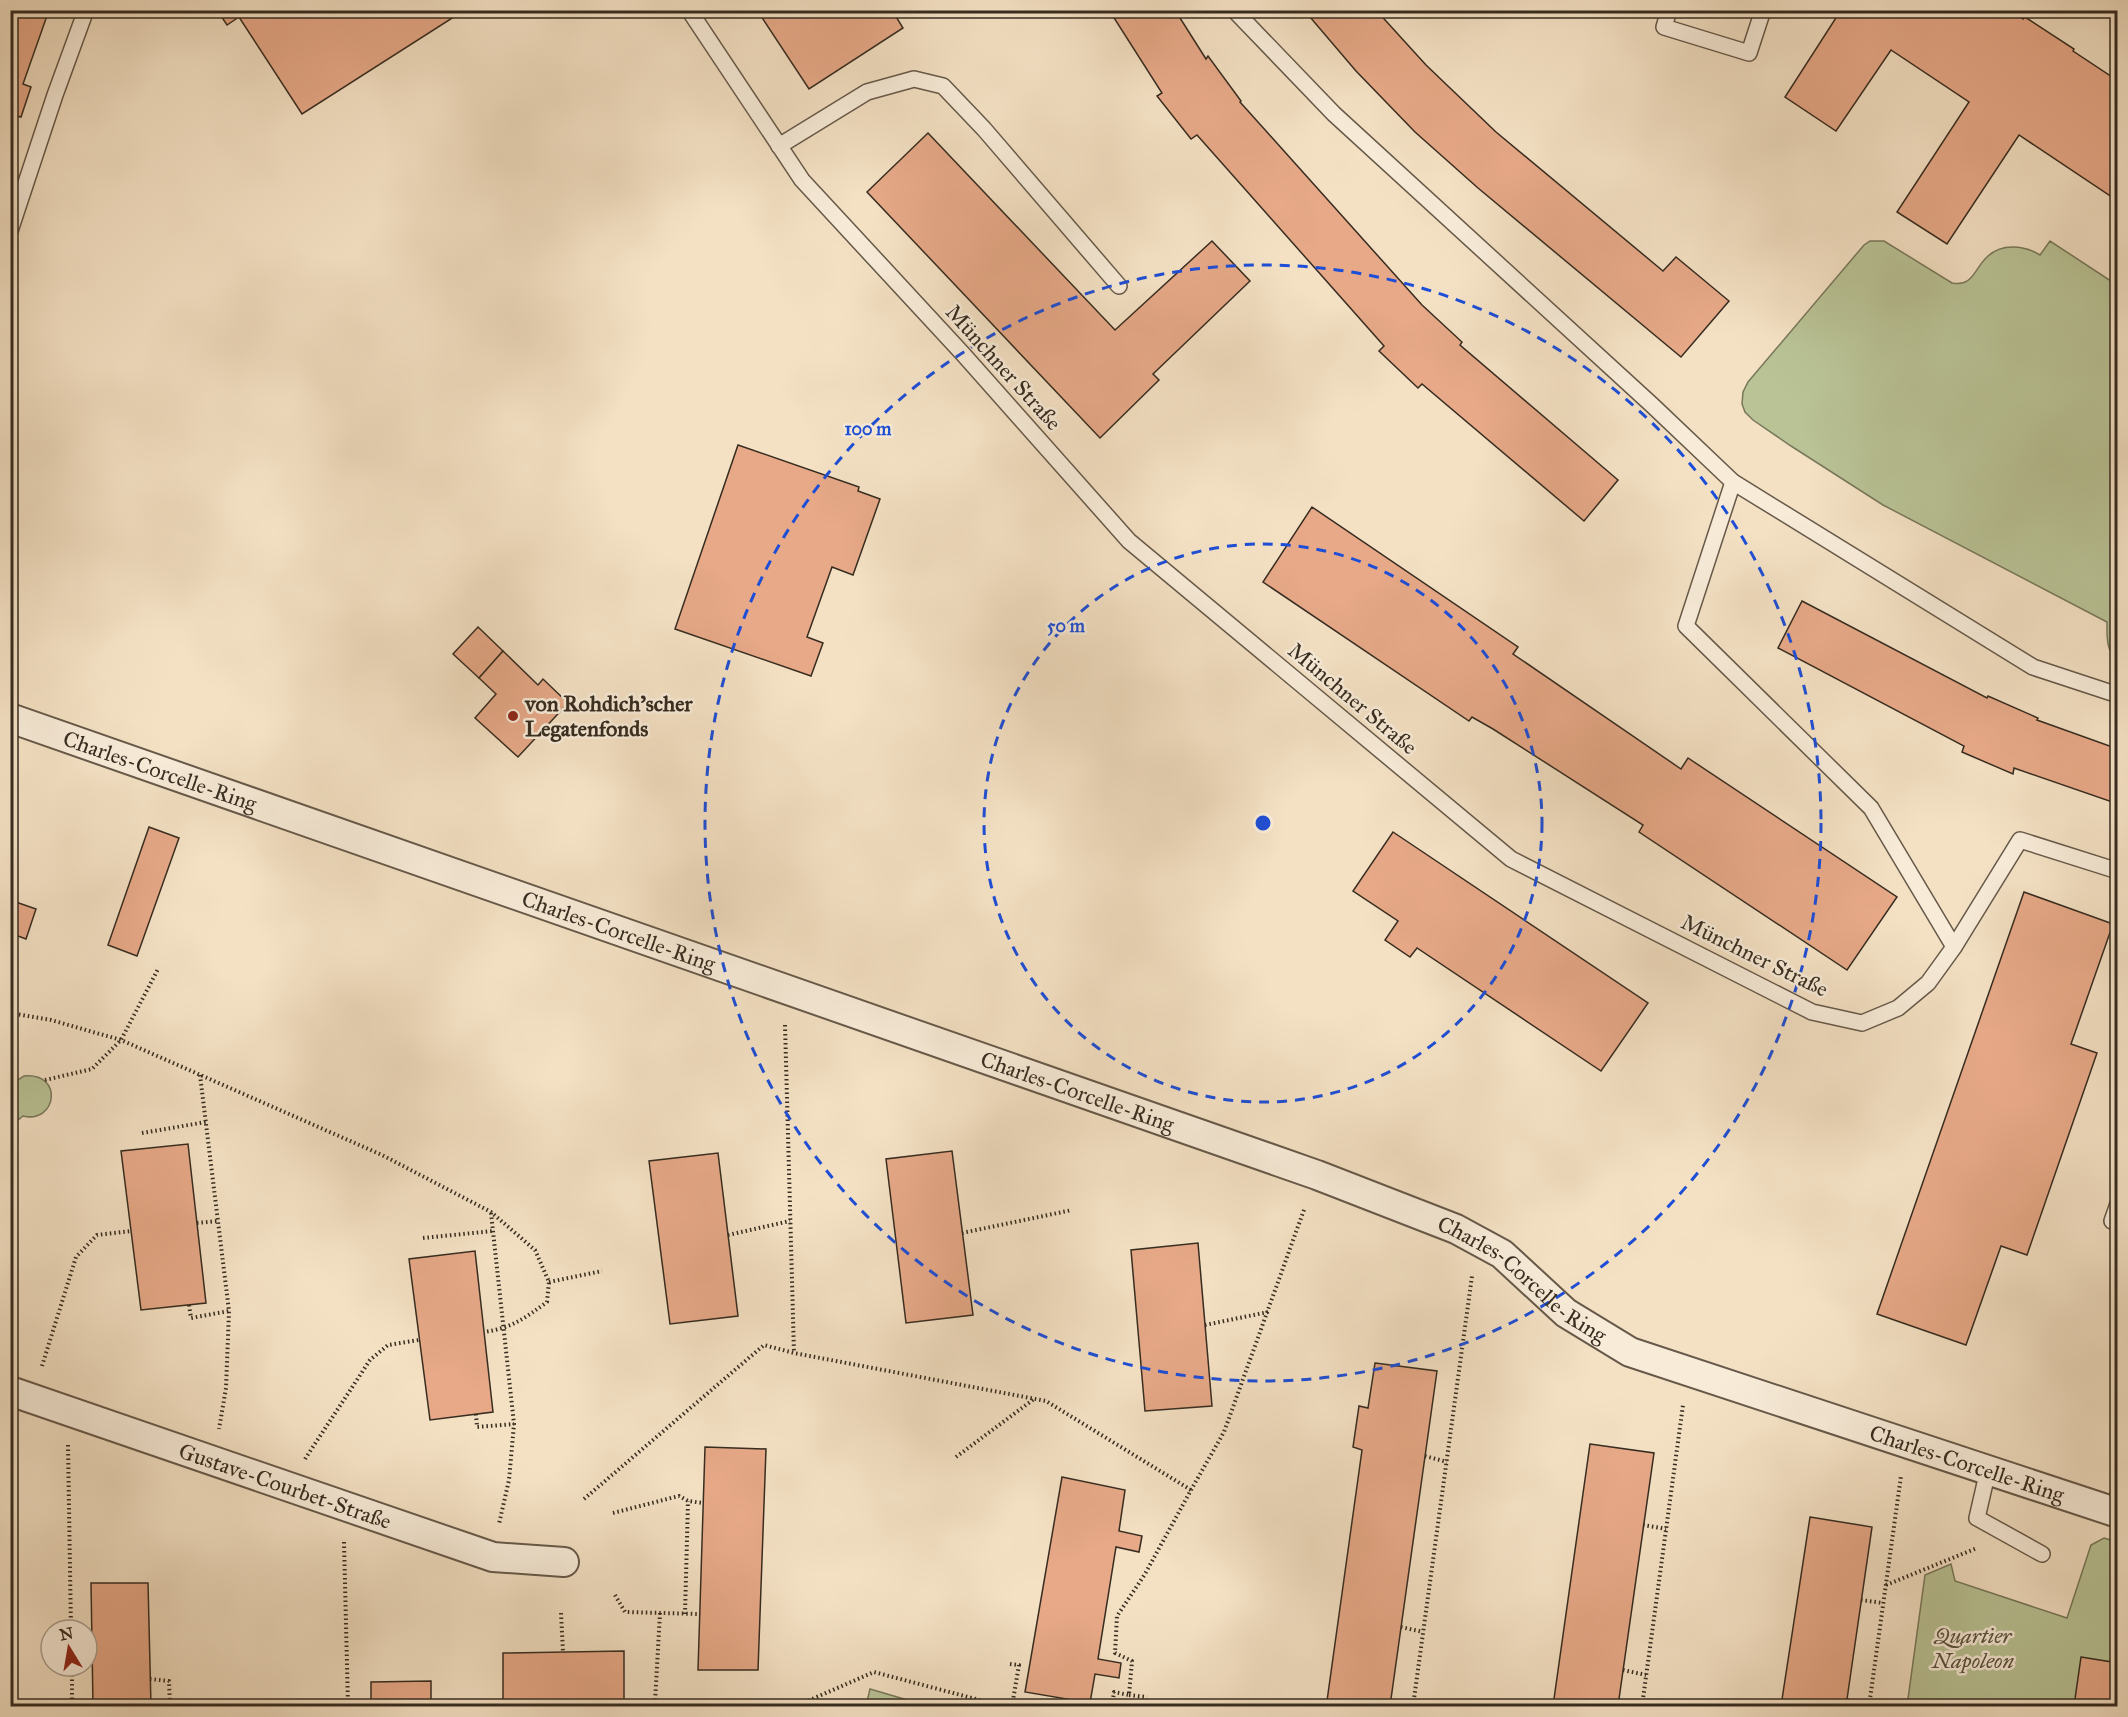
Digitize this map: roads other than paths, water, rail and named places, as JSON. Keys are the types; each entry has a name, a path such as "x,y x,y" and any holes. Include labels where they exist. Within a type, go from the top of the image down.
{"street":[{"name":"Charles-Corcelle-Ring","path":"10,718 1317,1175 1456,1229 1502,1254 1566,1313 1629,1352 2114,1511"},
{"name":"Gustave-Courbet-Straße","path":"10,1391 493,1557 564,1562"}],"lane":[{"path":"10,231 86,10"},
{"name":"Münchner Straße","path":"689,10 802,180 963,354 1129,541 1511,859 1812,1012 1862,1023 1898,1008 1928,982 1954,947 2020,840 2118,871"},
{"path":"1234,10 1334,114 1733,482 2033,667 2118,695"},
{"path":"1669,10 1664,27 1749,53 1763,10"},
{"path":"779,146 867,92 914,79 943,86 984,129 1119,286"},
{"path":"1733,482 1686,626 1871,808 1954,947"},
{"path":"2118,1204 2112,1221 2118,1223"},
{"path":"1988,1470 1977,1518 2042,1554"}],"place":[{"name":"von Rohdich'scher Legatenfonds","path":"513,716"}],"park label":[{"name":"Quartier Napoleon","path":"1973,1648"}]}
